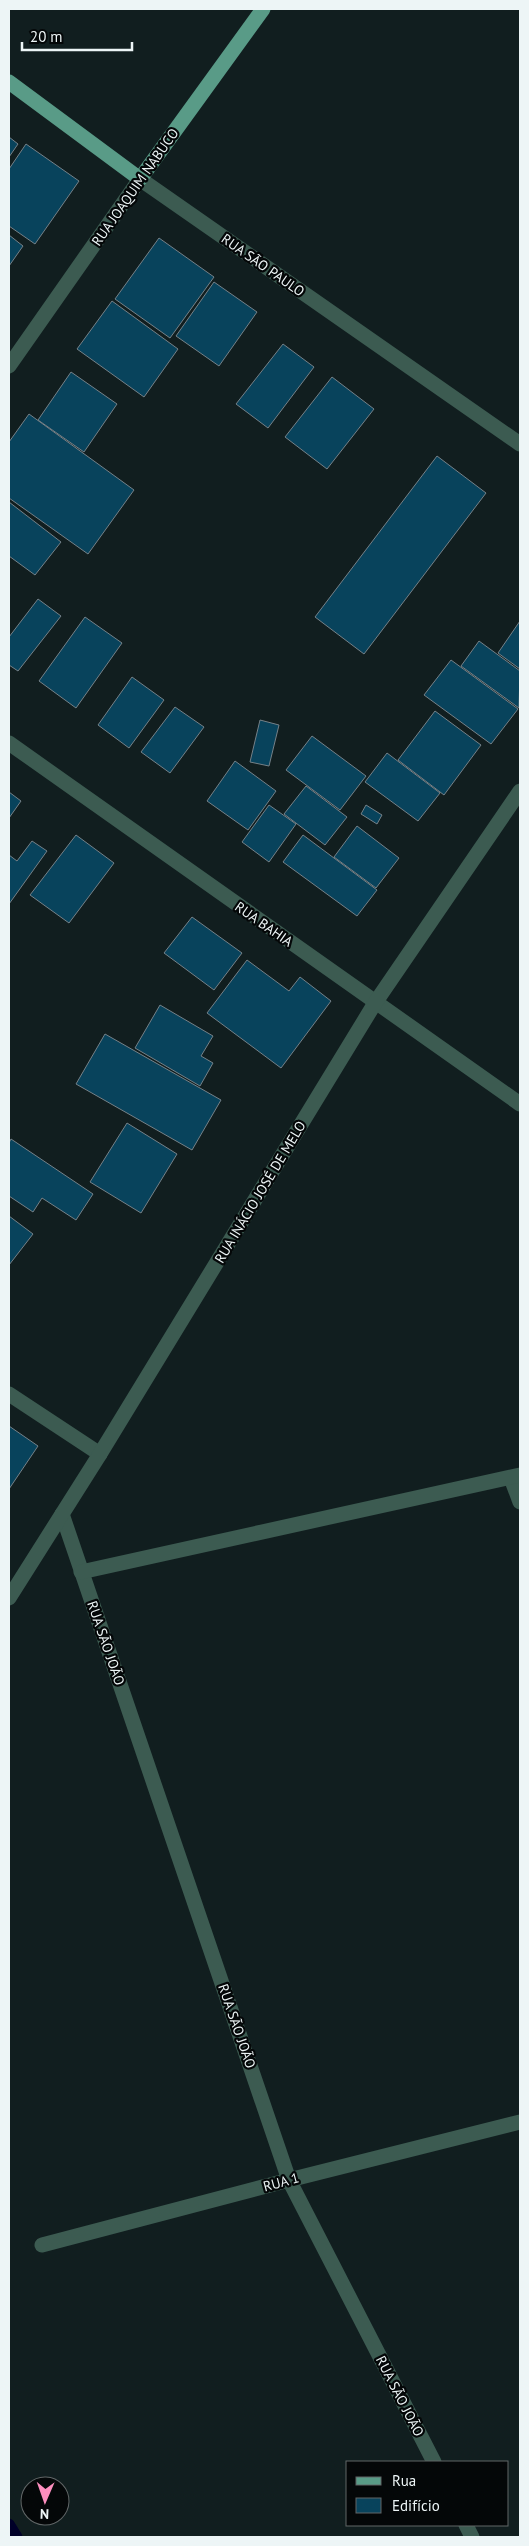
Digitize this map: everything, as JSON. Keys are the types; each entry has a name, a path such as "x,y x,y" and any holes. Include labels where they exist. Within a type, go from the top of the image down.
{"main road":[{"name":"RUA JOAQUIM NABUCO","path":"140,179 263,9"},
{"name":"RUA SÃO PAULO","path":"9,82 140,179"}],"street":[{"name":"RUA JOAQUIM NABUCO","path":"9,366 140,179"},
{"name":"RUA SÃO PAULO","path":"140,179 520,444"},
{"name":"RUA BAHIA","path":"9,743 375,1004 520,1104"},
{"name":"RUA INÁCIO JOSÉ DE MELO","path":"9,1598 100,1454 375,1004 520,791"},
{"path":"9,1394 100,1454"},
{"path":"81,1572 515,1477 520,1502"},
{"name":"RUA SÃO JOÃO","path":"62,1514 289,2180 433,2461"},
{"name":"RUA 1","path":"42,2246 289,2180 520,2122"}],"building":[{"path":"9,137 18,144 9,157"},
{"path":"26,144 79,181 35,244 9,226 9,169"},
{"path":"9,235 23,246 9,266"},
{"path":"159,238 214,277 170,338 115,299"},
{"path":"214,282 257,312 219,366 176,336"},
{"path":"112,301 178,349 144,397 77,349"},
{"path":"283,344 314,367 268,428 236,404"},
{"path":"71,372 117,404 84,452 38,420"},
{"path":"332,377 374,409 327,469 285,437"},
{"path":"29,414 134,490 88,554 9,498 9,442"},
{"path":"437,456 486,493 364,654 315,617"},
{"path":"9,502 61,542 35,575 9,556"},
{"path":"38,599 61,616 18,671 9,665 9,637"},
{"path":"85,617 122,643 76,708 39,681"},
{"path":"520,621 520,669 498,653"},
{"path":"479,641 520,671 519,708 461,666"},
{"path":"451,660 518,709 491,744 424,695"},
{"path":"132,677 164,700 129,748 98,725"},
{"path":"175,707 204,727 170,773 141,752"},
{"path":"435,711 481,745 444,795 398,760"},
{"path":"260,720 279,725 269,766 250,762"},
{"path":"312,736 366,776 340,810 286,770"},
{"path":"387,753 440,793 418,821 365,782"},
{"path":"235,761 276,791 248,830 207,801"},
{"path":"306,786 347,817 325,845 284,814"},
{"path":"9,792 21,801 9,818"},
{"path":"269,805 296,824 269,862 242,842"},
{"path":"366,805 382,815 377,824 361,814"},
{"path":"357,826 399,858 376,888 334,857"},
{"path":"76,835 114,863 69,923 30,895"},
{"path":"303,835 377,890 357,916 283,862"},
{"path":"32,841 47,851 9,904 9,855 17,861"},
{"path":"192,917 242,953 214,990 164,953"},
{"path":"247,960 289,991 300,977 331,1001 281,1068 207,1013"},
{"path":"160,1005 213,1036 201,1056 213,1063 200,1086 135,1048"},
{"path":"105,1034 221,1100 192,1150 76,1084"},
{"path":"127,1123 177,1154 141,1213 90,1182"},
{"path":"11,1139 93,1194 76,1220 42,1198 33,1212 9,1196 9,1143"},
{"path":"9,1216 33,1234 9,1265"},
{"path":"9,1426 38,1446 9,1489"}],"waterway":[{"path":"9,2524 17,2537"}]}
